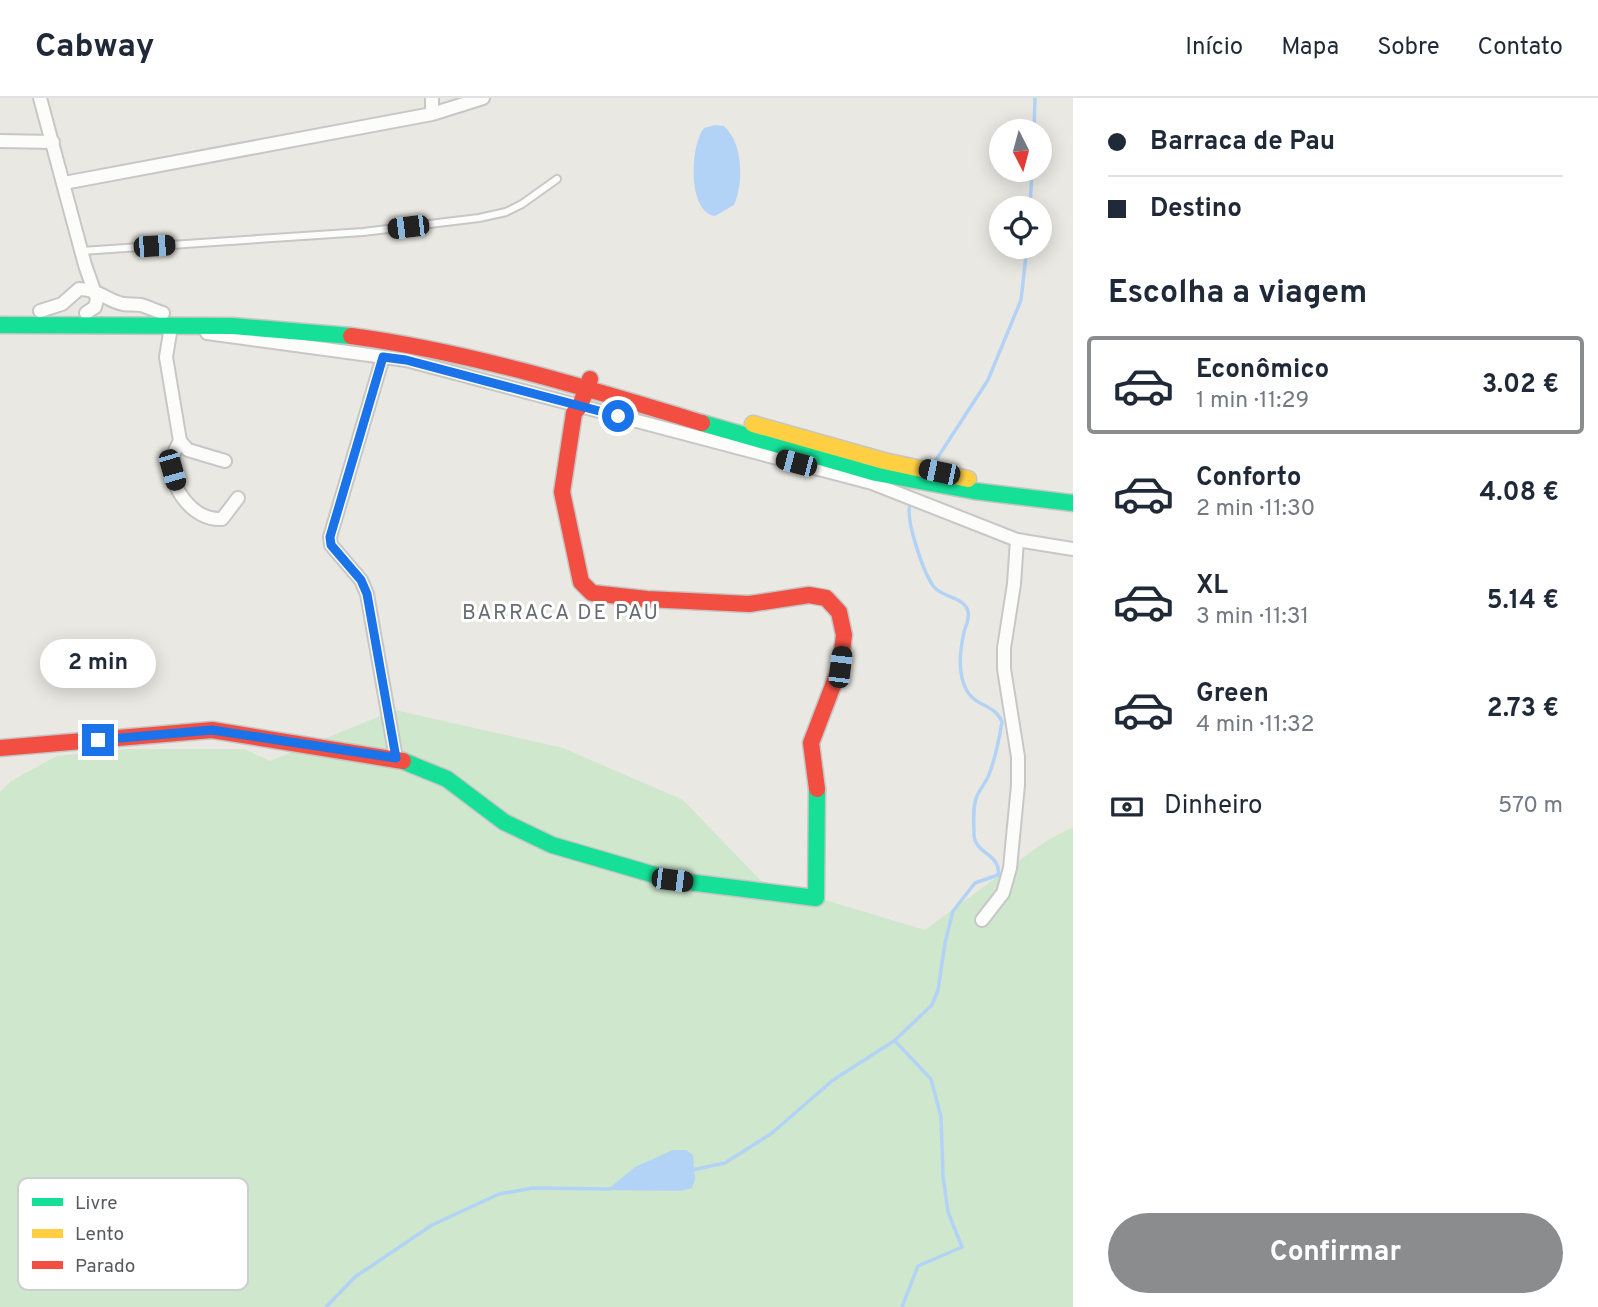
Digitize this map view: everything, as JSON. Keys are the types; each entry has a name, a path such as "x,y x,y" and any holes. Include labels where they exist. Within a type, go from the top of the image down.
{"main road":[{"path":"0,312 40,312 133,324 181,323 274,328 368,339 589,385 884,461 993,484 1073,491"},
{"path":"0,325 86,318 167,320 229,315 429,336 876,473 946,488 1073,505"},
{"path":"0,748 212,730 396,758 447,779 504,822 552,845 672,880 816,898 817,791 811,743 840,667 844,635 839,612 826,598 809,595 749,604 647,599 592,593 581,582 562,492 574,413 589,385"}],"street":[{"path":"40,98 81,251 97,299 95,307 86,318 78,299 85,265"},
{"path":"432,98 432,114"},
{"path":"64,183 432,114 483,98"},
{"path":"0,141 53,142"},
{"path":"40,312 62,304 79,289 94,289 113,301 140,305 167,320"},
{"path":"167,320 166,357 180,441 188,450 225,461"},
{"path":"133,324 167,320 301,346 406,360 872,483 1017,540 1073,549"},
{"path":"383,357 330,537 331,545 361,580 367,594 396,758"},
{"path":"180,441 172,459 172,470 183,498 195,510 207,518 222,519 239,498"},
{"path":"982,920 1003,893 1010,868 1018,785 1018,757 1004,669 1004,648 1014,584 1017,540"}],"lane":[{"path":"81,251 363,232 480,218 506,212 523,204 557,179"}],"green space":[{"path":"395,710 563,748 683,800 761,881 925,930 1046,841 1073,827 1073,1307 0,1307 0,792 11,781 57,756 126,749 244,749 270,761"}],"water":[{"path":"724,126 735,142 740,174 734,205 715,216 706,212 699,203 694,162 699,136 704,128"},
{"path":"673,1150 686,1150 693,1155 695,1180 692,1188 680,1191 607,1190 635,1167"}],"waterway":[{"path":"1034,119 1035,98"},
{"path":"1031,182 1031,196"},
{"path":"936,460 988,380 1021,300 1026,259"},
{"path":"692,1170 725,1163 772,1133 833,1080 894,1041 932,1005 938,990 953,911 975,883 998,875 996,863 975,841 974,805 993,764 1002,722 995,712 975,700 964,684 961,654 968,611 962,602 938,591 930,580 913,534 910,504"},
{"path":"895,1041 931,1079 941,1117 943,1176 948,1212 962,1247 918,1266 902,1307"},
{"path":"326,1307 355,1277 432,1225 499,1194 533,1188 610,1189"}],"traffic: fast":[{"path":"0,325 232,326 351,336"},
{"path":"702,423 876,473 974,491 1073,503"},
{"path":"403,761 447,779 504,822 552,845 672,880 816,898 817,789"}],"traffic: slow":[{"path":"753,424 884,461 968,479"}],"traffic: jam":[{"path":"351,336 484,361 702,423"},
{"path":"590,379 580,406 574,413 562,492 581,582 592,593 647,599 749,604 809,595 826,598 839,612 844,635 840,667 811,743 817,789"},
{"path":"0,748 212,730 403,761"}],"district":[{"name":"BARRACA DE PAU","path":"561,612"}],"route":[{"path":"98,740 212,730 396,758 367,594 361,580 331,545 330,537 383,357 406,360 618,416"}]}
